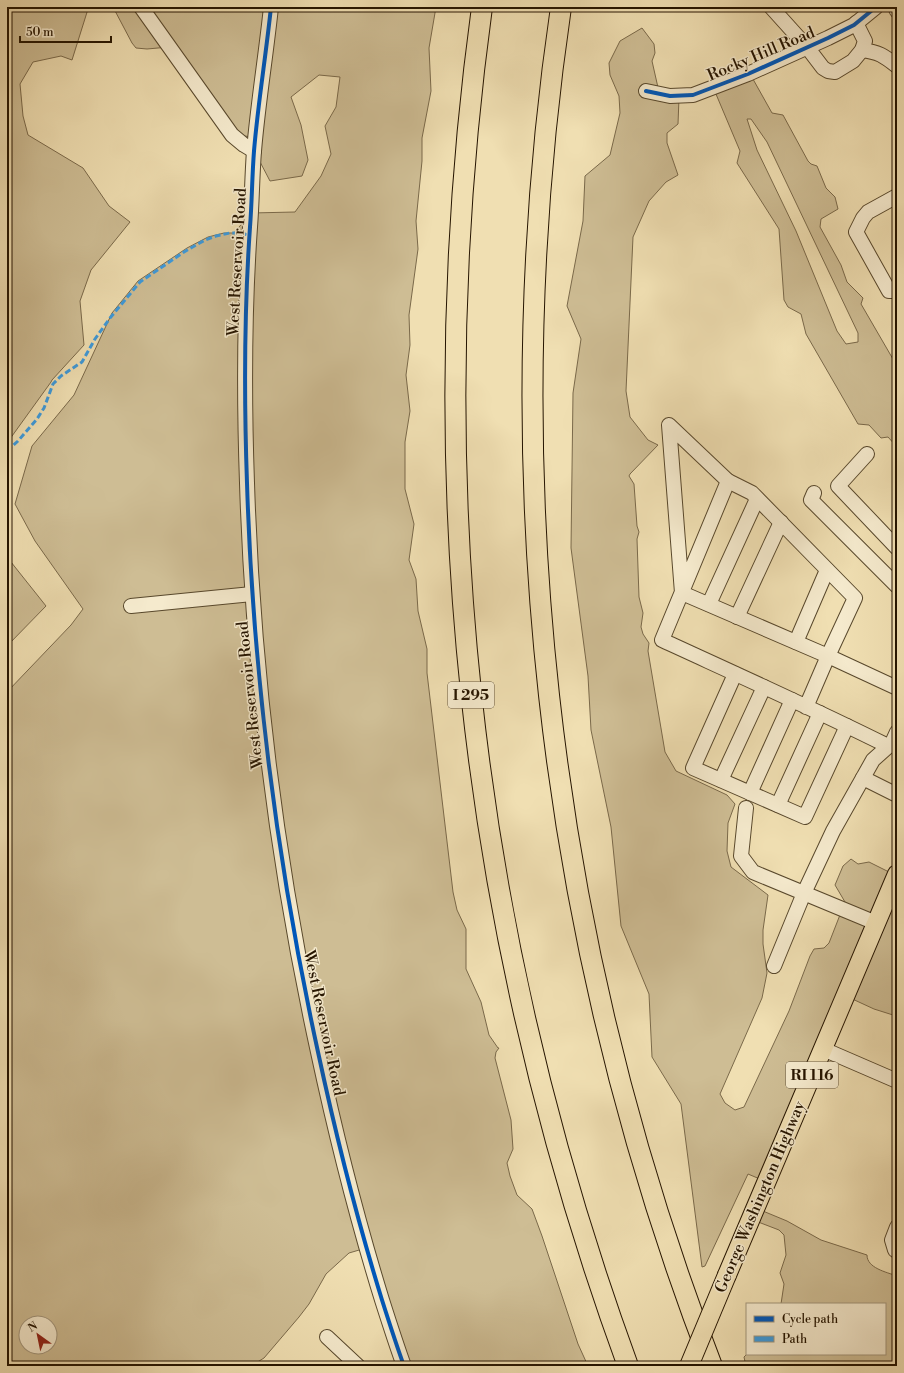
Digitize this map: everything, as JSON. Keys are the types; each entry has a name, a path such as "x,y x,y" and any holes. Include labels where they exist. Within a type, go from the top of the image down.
{"highway":[{"name":"I 295","path":"482,7 471,99 463,187 455,358 456,499 461,589 472,707 485,811 508,942 527,1029 572,1202 599,1286 628,1366"},
{"path":"561,7 548,112 540,203 535,291 533,380 534,460 538,555 552,724 574,871 591,958 610,1041 657,1211 712,1366"}],"main road":[{"name":"George Washington Highway","path":"689,1366 897,874"}],"street":[{"path":"141,7 232,135 254,151"},
{"name":"West Reservoir Road","path":"271,7 254,151 245,333 246,451 249,536 252,594 262,708 275,816 290,919 323,1079 350,1191 373,1270 404,1366"},
{"path":"771,7 808,47 823,68 828,71 835,72 853,61 862,50 865,41 856,23"},
{"name":"Rocky Hill Road","path":"646,91 670,96 693,95 748,74 808,47 856,23 876,7"},
{"path":"895,7 897,11"},
{"path":"862,50 875,52 887,58 897,66"},
{"path":"897,196 868,212 863,218 856,232 889,291 897,291"},
{"path":"682,592 669,425 728,480 752,493 854,598 806,707"},
{"path":"868,454 838,486 897,548"},
{"path":"728,480 662,640 888,746"},
{"path":"814,493 812,500 897,586"},
{"path":"709,604 757,499"},
{"path":"737,617 781,522"},
{"path":"796,642 827,570"},
{"path":"682,592 897,688"},
{"path":"131,606 252,594"},
{"path":"735,674 693,768 805,817 847,726"},
{"path":"721,780 764,687"},
{"path":"750,793 792,700"},
{"path":"778,805 820,713"},
{"path":"774,966 804,893 833,831 873,760 892,743 897,732"},
{"path":"863,778 897,795"},
{"path":"746,808 741,856 754,872 876,924"},
{"path":"823,1049 897,1081"},
{"path":"897,1227 892,1240 895,1250 897,1251"},
{"path":"327,1337 358,1366"}],"shaded area":[{"path":"13,7 92,7 88,9 72,60 61,56 33,62 20,84 23,116 28,135 83,168 109,206 130,222 91,270 80,301 84,345 52,380 7,443 7,11"},
{"path":"113,7 436,7 429,48 431,91 422,138 422,161 416,221 418,249 409,315 410,345 406,375 410,411 405,442 405,489 414,524 409,560 416,579 418,611 427,649 427,673 453,892 457,910 466,929 466,969 481,1002 489,1035 499,1048 496,1052 495,1058 511,1120 513,1149 507,1163 517,1195 532,1209 578,1344 588,1366 403,1366 366,1248 349,1253 326,1274 309,1304 299,1317 264,1358 251,1366 7,1366 7,692 71,625 83,609 35,541 15,504 32,446 74,395 112,313 138,281 187,248 208,237 224,233 234,233 251,213 295,212 321,176 331,154 325,126 336,107 340,77 319,75 291,97 301,125 308,160 302,176 270,181 258,158 254,137 234,135 169,47 147,49 136,48"},
{"path":"642,28 654,44 655,53 652,61 659,92 679,98 678,124 667,133 667,143 678,175 666,182 649,201 633,237 626,391 630,417 648,440 658,445 629,476 634,484 637,526 639,532 637,539 639,597 643,613 641,627 643,634 649,643 648,651 665,752 676,771 727,795 735,804 728,823 727,851 731,867 768,895 763,930 763,944 767,973 762,998 720,1094 725,1103 735,1110 744,1107 789,1011 810,956 814,949 824,948 829,943 845,902 835,885 843,866 851,859 858,864 869,862 897,876 897,1014 893,1015 874,1009 848,997 767,1182 748,1174 705,1266 702,1267 681,1104 652,1057 649,994 621,926 611,827 591,730 588,676 571,548 573,393 581,339 567,306 583,221 585,176 610,155 620,113 619,96 610,75 609,63 620,41"},
{"path":"749,72 772,113 783,115 808,161 817,166 826,188 835,197 838,209 821,219 820,227 841,265 847,282 863,298 861,304 897,366 897,447 888,437 881,438 869,425 858,424 806,334 801,314 788,307 784,300 779,229 737,163 740,151 713,87","holes":["747,119 751,119 767,142 858,333 858,342 846,344 837,331 796,231 757,150"]},
{"path":"7,557 46,606 7,646"},
{"path":"758,1209 787,1221 821,1240 867,1255 870,1263 878,1269 897,1276 897,1366 746,1366 744,1357 746,1355 886,1355 886,1303 781,1303 784,1284 780,1273 786,1255 784,1235 779,1230 753,1220"}],"marked path":[{"path":"7,451 37,419 44,408 53,384 61,376 82,362 95,339 110,318 140,282 184,252 205,240 230,233 243,233 249,236"}],"cycle path":[{"path":"271,7 254,151 245,355 246,451 250,555 261,698 269,769 290,911 318,1052 332,1115 356,1208 382,1300 404,1366"},
{"path":"646,91 670,96 693,95 748,74 828,38 854,25 876,7"}]}
